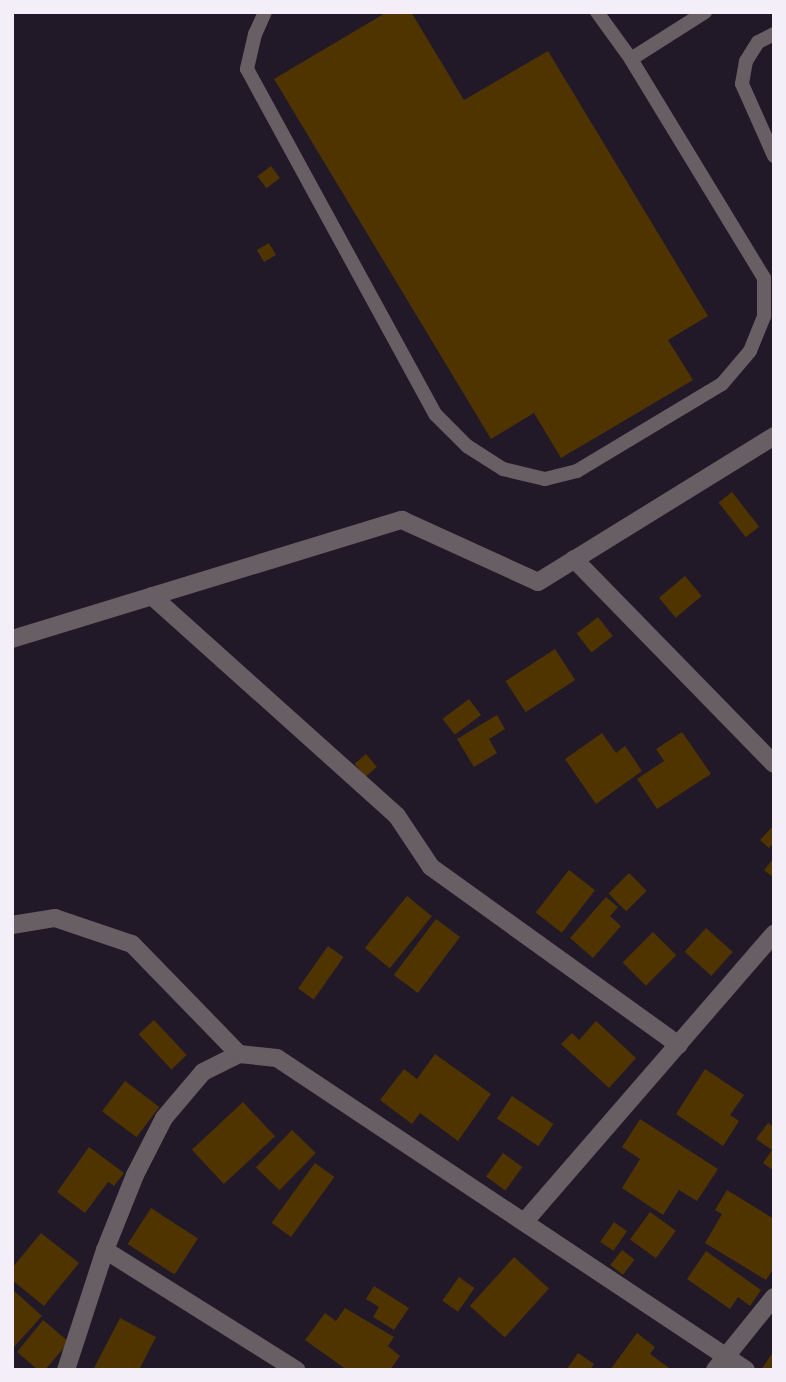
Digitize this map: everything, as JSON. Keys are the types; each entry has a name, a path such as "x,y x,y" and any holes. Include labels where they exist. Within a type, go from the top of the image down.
{"street":[{"path":"12,639 402,520 538,582 774,436"},
{"path":"575,559 774,764"},
{"path":"152,596 397,816 431,867 679,1045"},
{"path":"12,925 55,918 132,944 239,1054"},
{"path":"526,1220 774,934"},
{"path":"66,1370 105,1250 135,1175 164,1118 203,1072 239,1054 277,1058 526,1220 746,1370"},
{"path":"105,1250 296,1370"},
{"path":"715,1370 774,1297"}],"lane":[{"path":"265,12 255,34 247,68 436,415 467,446 503,470 545,479 577,471 722,384 750,351 764,316 764,278 631,59 597,12"},
{"path":"631,59 705,12"},
{"path":"774,34 758,42 746,61 742,84 774,156"}],"building":[{"path":"387,12 411,12 464,100 548,51 708,316 668,340 693,380 561,458 534,413 491,439 274,79"},
{"path":"271,166 280,178 266,188 257,176"},
{"path":"269,243 276,255 264,262 257,250"},
{"path":"732,492 759,527 746,537 719,502"},
{"path":"685,576 702,596 676,618 659,598"},
{"path":"598,617 613,636 591,653 577,634"},
{"path":"555,649 575,680 526,712 506,681"},
{"path":"469,699 481,715 455,735 443,719"},
{"path":"497,715 505,729 489,739 497,753 474,767 457,739"},
{"path":"682,732 711,774 657,809 637,779 664,761 656,749"},
{"path":"602,733 616,753 625,746 642,771 596,804 565,759"},
{"path":"366,754 377,767 365,777 355,764"},
{"path":"774,825 774,843 769,848 760,840"},
{"path":"774,858 774,878 764,870"},
{"path":"569,870 595,890 562,933 536,913"},
{"path":"629,873 647,891 626,911 608,894"},
{"path":"407,896 432,916 390,968 365,948"},
{"path":"606,897 618,907 610,916 621,926 593,958 570,938"},
{"path":"436,919 460,937 418,993 394,975"},
{"path":"706,928 733,952 711,976 685,952"},
{"path":"653,932 676,955 646,986 623,962"},
{"path":"328,946 344,957 314,999 298,989"},
{"path":"154,1020 187,1055 171,1069 139,1034"},
{"path":"596,1021 636,1058 609,1088 561,1044 572,1033 579,1040"},
{"path":"435,1054 491,1094 458,1141 420,1113 412,1124 380,1100 404,1069 417,1079"},
{"path":"705,1069 744,1095 730,1115 739,1121 723,1146 676,1114"},
{"path":"125,1081 159,1107 136,1137 102,1111"},
{"path":"512,1096 553,1124 538,1146 497,1118"},
{"path":"243,1102 275,1136 224,1184 192,1150"},
{"path":"640,1119 718,1169 697,1201 679,1190 663,1215 622,1188 640,1159 622,1147"},
{"path":"768,1123 774,1127 774,1171 763,1163 772,1150 756,1139"},
{"path":"292,1130 316,1153 280,1190 256,1167"},
{"path":"89,1147 124,1173 114,1186 108,1182 85,1213 57,1192"},
{"path":"503,1153 522,1167 505,1191 486,1176"},
{"path":"315,1163 334,1177 291,1237 272,1223"},
{"path":"727,1190 774,1219 774,1268 766,1280 705,1243 722,1214 715,1210"},
{"path":"151,1208 198,1238 175,1275 128,1244"},
{"path":"650,1212 676,1231 656,1258 630,1240"},
{"path":"614,1222 627,1231 613,1251 600,1242"},
{"path":"41,1233 79,1263 44,1306 12,1280 12,1268"},
{"path":"622,1250 635,1260 623,1275 610,1265"},
{"path":"706,1251 761,1290 750,1306 738,1297 730,1309 687,1279"},
{"path":"514,1257 549,1288 505,1337 470,1306"},
{"path":"459,1277 475,1288 458,1312 442,1301"},
{"path":"374,1286 409,1308 394,1330 373,1317 379,1307 366,1299"},
{"path":"12,1289 42,1316 14,1347 12,1345"},
{"path":"345,1308 394,1337 388,1346 400,1356 390,1370 347,1370 305,1340 325,1313 336,1321"},
{"path":"120,1318 156,1337 139,1370 93,1370"},
{"path":"43,1320 69,1342 45,1370 38,1370 17,1352"},
{"path":"637,1333 655,1347 650,1354 672,1370 610,1370"},
{"path":"774,1351 774,1370 761,1370"},
{"path":"578,1353 594,1364 590,1370 567,1369"}]}
